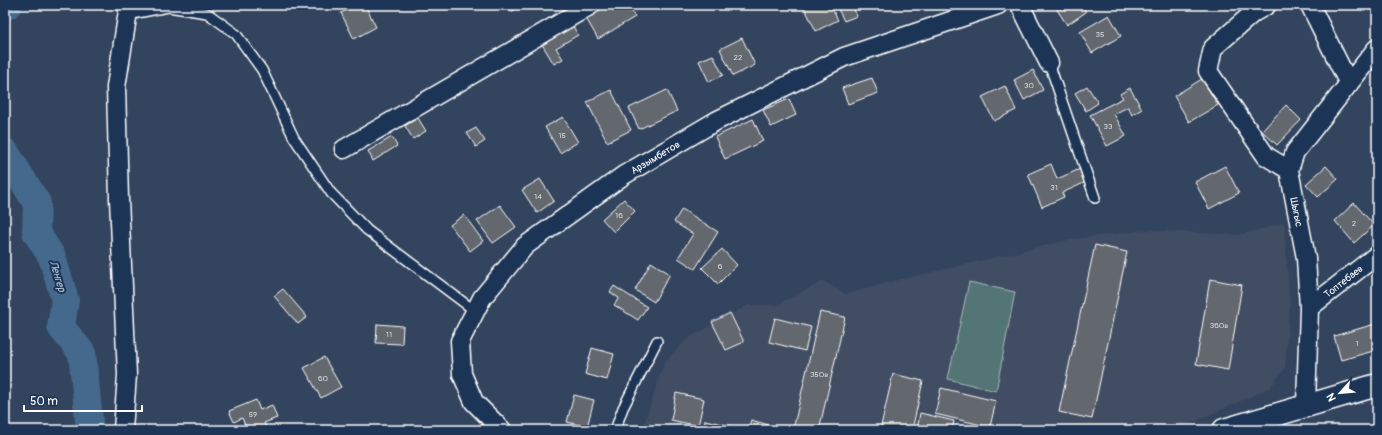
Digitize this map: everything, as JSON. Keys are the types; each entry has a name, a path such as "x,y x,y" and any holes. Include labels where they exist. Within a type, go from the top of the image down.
{"main road":[{"path":"1224,430 1306,405 1372,390"}],"street":[{"path":"344,149 591,5"},
{"name":"Арзымбетов","path":"502,430 474,402 462,374 460,341 482,298 525,246 624,175 716,121 844,57 998,5"},
{"path":"1020,5 1049,63"},
{"path":"1267,5 1253,14 1213,48 1208,71 1266,156 1289,170 1295,152 1377,48"},
{"path":"1310,5 1349,84"},
{"path":"123,430 127,374 119,199 116,87 128,10"},
{"name":"Шыгыс","path":"1289,170 1306,258 1309,308 1306,405"},
{"name":"Топтебаев","path":"1309,308 1377,255"}],"lane":[{"path":"128,10 168,7 207,13 236,34 262,70 294,138 331,193 367,230 475,311"},
{"path":"1049,63 1095,198"},
{"path":"615,430 623,408 657,341"}],"shaded area":[{"path":"1284,223 1290,305 1285,368 1270,388 1189,424 1182,430 642,430 664,363 687,339 748,305 776,305 823,281 846,294 894,281 1073,239 1147,230 1239,235"}],"green space":[{"path":"969,282 1015,292 996,391 948,379"}],"building":[{"path":"357,5 365,5 376,27 354,39 341,13"},
{"path":"507,5 522,5 511,12"},
{"path":"597,5 628,5 635,17 598,39 583,13"},
{"path":"803,5 830,5 838,20 816,31"},
{"path":"836,5 852,5 857,16 844,21"},
{"path":"1054,5 1081,5 1086,12 1067,25"},
{"path":"1109,15 1121,36 1092,53 1080,32"},
{"path":"571,23 578,35 556,48 563,59 554,64 540,41"},
{"path":"742,38 755,65 733,76 720,49"},
{"path":"713,55 723,75 709,82 699,61"},
{"path":"1033,70 1043,90 1024,100 1014,80"},
{"path":"872,78 878,93 848,104 842,88"},
{"path":"1202,79 1218,105 1189,122 1174,96"},
{"path":"1005,86 1016,110 994,121 982,97"},
{"path":"1087,86 1098,103 1086,111 1075,93"},
{"path":"1130,88 1142,109 1132,115 1128,107 1114,114 1126,136 1107,146 1090,115 1123,98 1120,94"},
{"path":"611,90 631,130 607,142 587,102"},
{"path":"667,90 677,111 639,129 629,108"},
{"path":"789,99 796,115 771,127 763,110"},
{"path":"1286,105 1301,120 1277,145 1262,131"},
{"path":"563,117 578,142 560,153 545,127"},
{"path":"418,118 426,131 413,139 405,126"},
{"path":"753,119 763,141 725,159 715,137"},
{"path":"476,128 485,141 476,147 467,133"},
{"path":"392,137 397,146 373,161 368,151"},
{"path":"1051,164 1057,179 1080,169 1086,182 1062,193 1064,197 1042,207 1028,174"},
{"path":"1225,166 1239,193 1209,209 1195,182"},
{"path":"1326,166 1338,179 1318,197 1306,184"},
{"path":"540,179 554,201 537,213 522,190"},
{"path":"624,199 635,211 614,232 602,219"},
{"path":"1354,203 1374,225 1354,243 1335,221"},
{"path":"500,205 516,227 493,243 477,221"},
{"path":"682,209 718,232 695,269 678,258 693,234 674,222"},
{"path":"464,215 483,241 470,251 450,225"},
{"path":"1095,245 1127,252 1092,419 1059,412"},
{"path":"722,249 737,265 718,284 702,268"},
{"path":"651,262 670,274 654,302 635,290"},
{"path":"1210,279 1242,285 1228,370 1196,364"},
{"path":"614,286 647,307 638,320 614,305 619,298 610,292"},
{"path":"283,289 307,317 298,324 274,296"},
{"path":"820,312 845,317 819,430 793,430"},
{"path":"730,313 744,342 726,350 712,322"},
{"path":"775,318 811,327 805,351 769,342"},
{"path":"377,324 403,326 402,344 376,343"},
{"path":"1375,324 1377,330 1377,350 1341,360 1334,336"},
{"path":"592,348 614,354 607,380 585,374"},
{"path":"324,357 341,387 321,398 304,368"},
{"path":"893,374 923,381 912,430 880,430"},
{"path":"941,388 996,401 990,427 935,414"},
{"path":"676,393 704,399 698,426 671,420"},
{"path":"574,395 594,400 587,427 567,422"},
{"path":"256,400 260,410 272,405 277,418 264,423 267,430 247,430 242,418 234,422 229,411"},
{"path":"920,413 954,421 952,430 917,430"},
{"path":"705,420 731,426 730,430 703,430"},
{"path":"751,420 786,430 748,430"}],"waterway":[{"name":"Ленгер","path":"5,152 37,203 36,232 52,257 65,300 61,327 82,353 90,430"}]}
